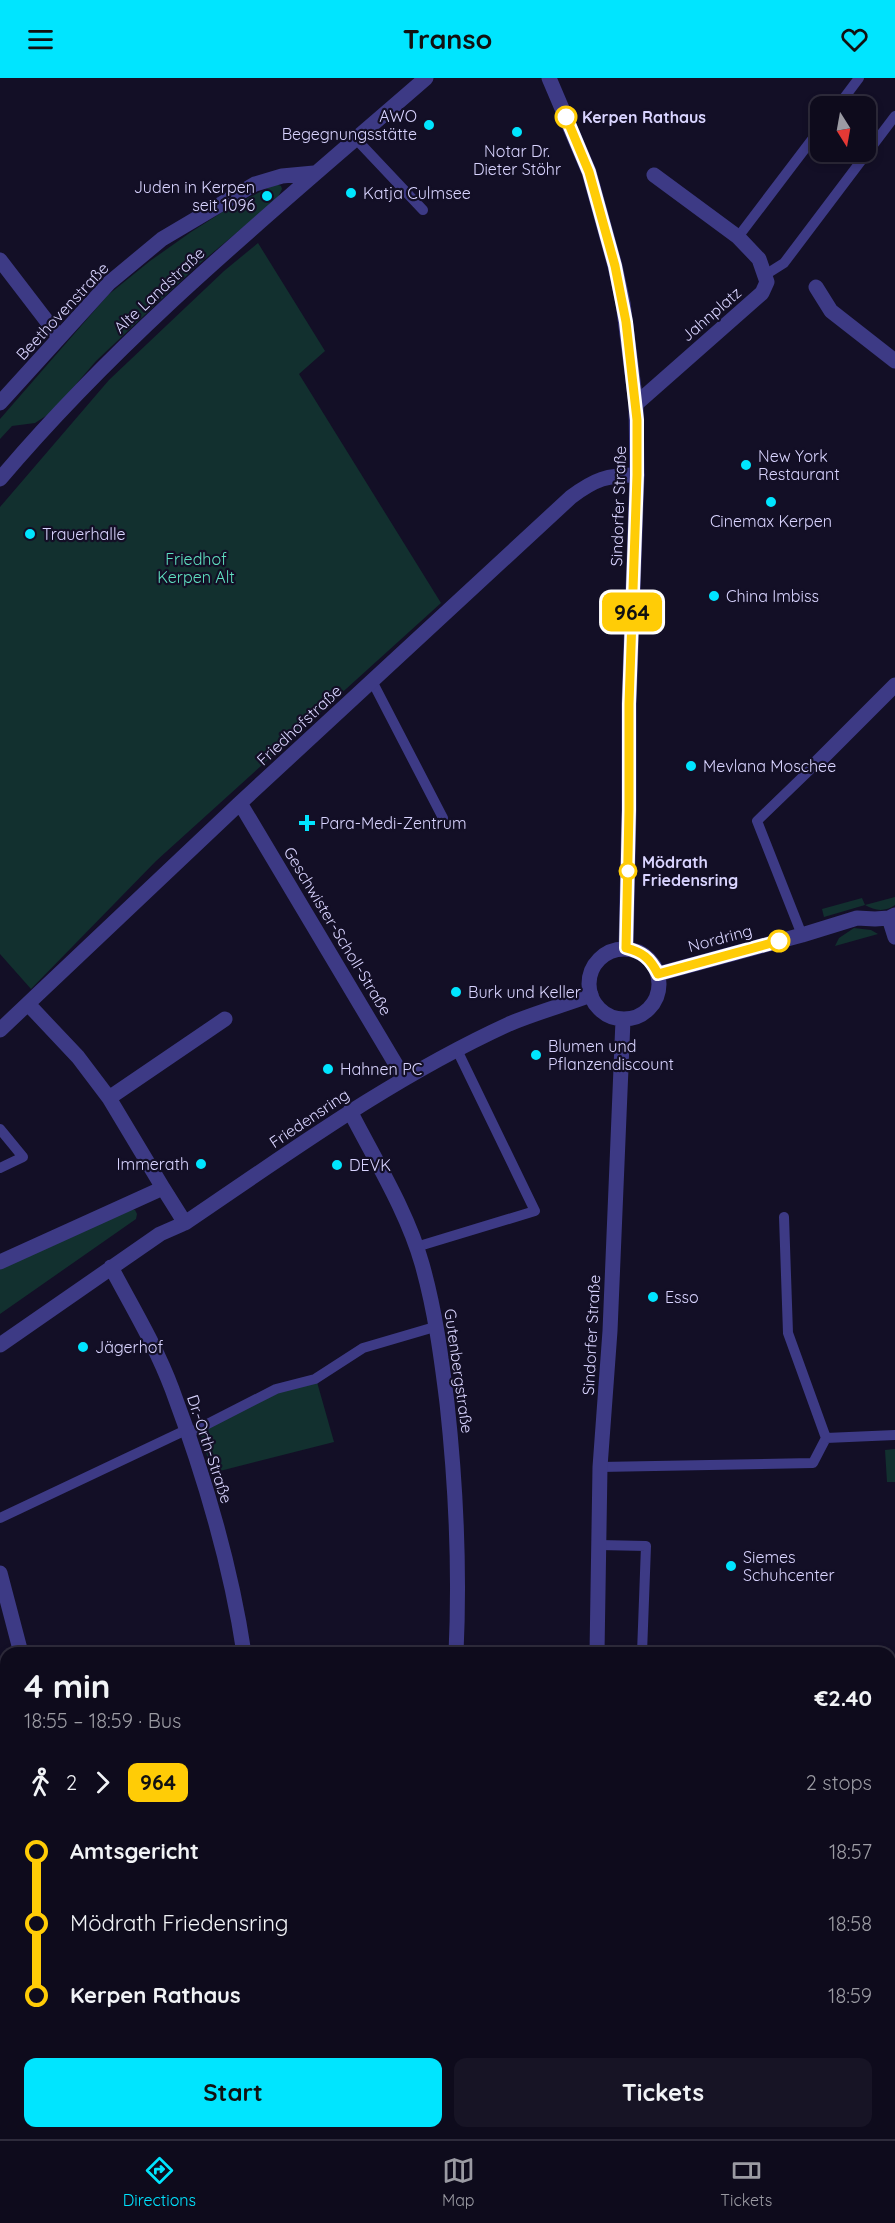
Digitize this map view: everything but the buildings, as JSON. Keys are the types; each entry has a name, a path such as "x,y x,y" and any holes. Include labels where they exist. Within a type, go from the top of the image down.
{"street":[{"name":"Alte Landstraße","path":"0,479 141,330 314,172 426,78"},
{"name":"Sindorfer Straße","path":"549,78 589,172 610,247 623,303 636,404 637,475 629,704 626,948"},
{"name":"Beethovenstraße","path":"0,404 109,283 162,240 255,184 282,176 314,172"},
{"path":"654,175 738,237 759,259 765,275"},
{"path":"1,262 59,336"},
{"name":"Jahnplatz","path":"636,404 762,293 768,282 765,275"},
{"path":"816,287 831,311 895,361"},
{"name":"Friedhofstraße","path":"0,1030 240,803 571,497 601,478 637,475"},
{"path":"815,765 895,685"},
{"name":"Geschwister-Scholl-Straße","path":"240,803 404,1078"},
{"path":"892,916 895,938"},
{"name":"Nordring","path":"658,974 857,918 892,916"},
{"path":"626,948 640,952 651,961 658,974 658,995 644,1013 623,1020 610,1017 598,1010 591,995 589,974 603,955 626,948"},
{"name":"Friedensring","path":"0,1345 160,1233 185,1224 350,1111 404,1078 510,1024 591,995"},
{"path":"28,1004 78,1057 109,1098 185,1224"},
{"path":"109,1098 225,1019"},
{"name":"Sindorfer Straße","path":"597,1647 600,1467 610,1331 623,1020"},
{"name":"Gutenbergstraße","path":"350,1111 402,1214 416,1247 438,1326 450,1431 458,1540 456,1647"},
{"path":"0,1263 163,1188"},
{"name":"Dr.-Orth-Straße","path":"111,1266 172,1388 221,1543 240,1623 243,1647"},
{"path":"0,1573 19,1647"}],"lane":[{"path":"846,96 860,78"},
{"path":"765,275 784,263 895,116"},
{"path":"356,139 423,210"},
{"path":"738,237 810,142"},
{"path":"372,681 443,818"},
{"path":"802,935 757,821 815,765"},
{"path":"416,1247 535,1211 457,1050"},
{"path":"0,1129 23,1157 0,1168"},
{"path":"600,1467 813,1463 826,1438 788,1332 784,1217"},
{"path":"0,1518 276,1389 315,1378 363,1348 438,1326"},
{"path":"826,1438 895,1435"},
{"path":"599,1545 646,1546 642,1647"}],"green space":[{"path":"276,184 282,189 277,199 198,265 96,361 52,412 35,423 12,426 0,439 0,419 108,295 191,232 232,206"},
{"name":"Friedhof Kerpen Alt","path":"258,243 325,351 299,374 441,603 156,861 31,989 0,954 0,507 109,380 224,271"},
{"path":"895,897 895,905 888,909 872,909 865,905"},
{"path":"862,898 865,905 824,917 822,909"},
{"path":"854,928 871,930 878,934 835,946 839,938"},
{"path":"128,1208 135,1210 136,1219 0,1314 0,1269"},
{"path":"317,1382 334,1442 212,1473 200,1432 276,1393"},
{"path":"895,1449 895,1482 887,1482 885,1450"}],"bus line":[{"name":"964","path":"566,117 589,172 615,266 632,360 637,420 629,704 626,948 640,952 651,961 658,974 779,941"}],"place":[{"name":"Kerpen Rathaus","path":"566,117"},
{"name":"AWO Begegnungsstätte","path":"429,125"},
{"name":"Notar Dr. Dieter Stöhr","path":"517,132"},
{"name":"Katja Culmsee","path":"351,193"},
{"name":"Juden in Kerpen seit 1096","path":"267,196"},
{"name":"New York Restaurant","path":"746,465"},
{"name":"Cinemax Kerpen","path":"771,502"},
{"name":"Trauerhalle","path":"30,534"},
{"name":"China Imbiss","path":"714,596"},
{"name":"Mevlana Moschee","path":"691,766"},
{"name":"Para-Medi-Zentrum","path":"307,823"},
{"name":"Mödrath Friedensring","path":"628,871"},
{"name":"Burk und Keller","path":"456,992"},
{"name":"Blumen und Pflanzendiscount","path":"536,1055"},
{"name":"Hahnen PC","path":"328,1069"},
{"name":"Immerath","path":"201,1164"},
{"name":"DEVK","path":"337,1165"},
{"name":"Esso","path":"653,1297"},
{"name":"Jägerhof","path":"83,1347"},
{"name":"Siemes Schuhcenter","path":"731,1566"}]}
